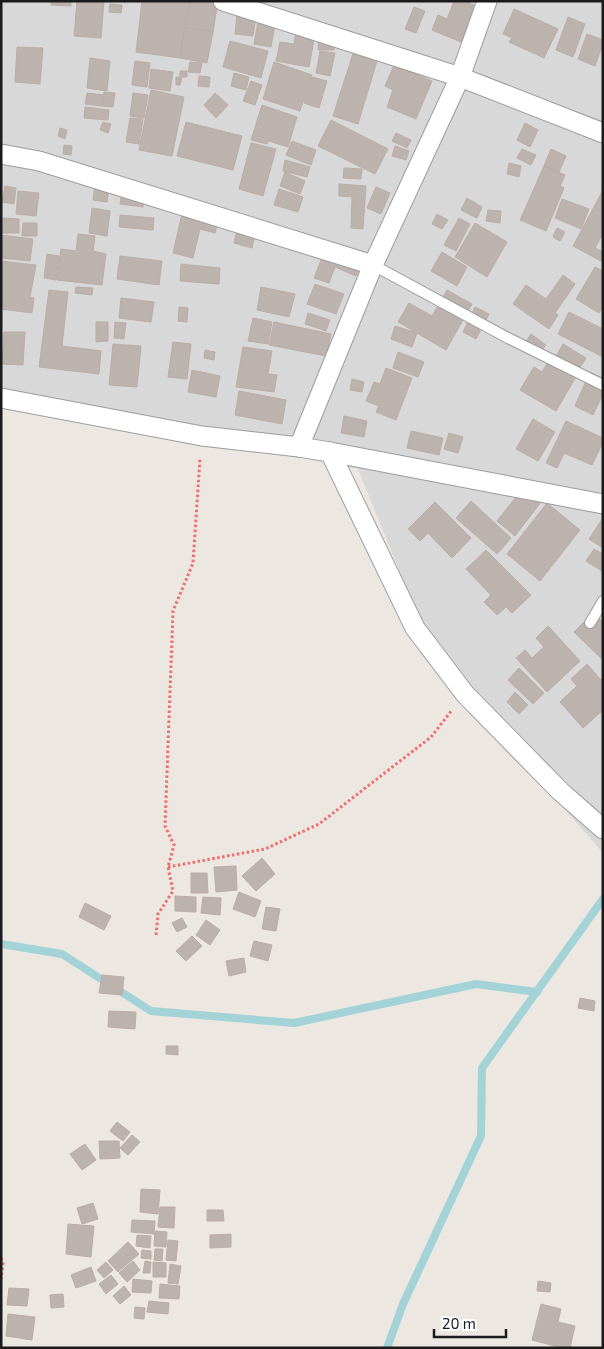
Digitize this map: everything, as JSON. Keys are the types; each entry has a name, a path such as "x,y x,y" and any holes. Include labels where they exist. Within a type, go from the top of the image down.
{"street":[{"path":"223,1 460,77 603,133"},
{"path":"299,447 373,265 460,77 487,1"},
{"path":"1,154 39,161 373,265"},
{"path":"1,398 202,436 330,452 603,504"},
{"path":"330,452 415,628 465,694 560,791 603,829"}],"lane":[{"path":"373,265 508,338 603,385"},
{"path":"590,623 603,601"}],"path":[{"path":"156,935 158,914 173,891 168,867 174,845 165,826 173,611 193,563 202,436"},
{"path":"168,867 265,849 319,824 431,737 465,694"},
{"path":"1,1258 3,1263 1,1278"}],"shaded area":[{"path":"1,1 603,1 603,853 436,662 358,469 1,401"}],"building":[{"path":"51,1 71,1 71,6 51,5"},
{"path":"77,1 104,1 101,38 74,36"},
{"path":"142,1 190,1 180,58 136,52"},
{"path":"190,1 218,1 213,32 185,27"},
{"path":"454,1 466,1 475,6 461,42 432,30 438,15 447,19"},
{"path":"110,4 122,5 121,13 109,12"},
{"path":"414,7 425,11 416,33 405,29"},
{"path":"514,9 558,29 544,58 509,42 512,38 503,34"},
{"path":"237,13 256,16 253,36 235,34"},
{"path":"259,16 276,19 271,47 254,44"},
{"path":"568,17 585,24 573,57 556,50"},
{"path":"297,26 316,29 309,67 276,61 280,42 294,44"},
{"path":"185,27 213,32 207,63 180,58"},
{"path":"587,34 603,40 603,49 601,49 595,66 578,59"},
{"path":"319,35 335,36 334,50 318,50"},
{"path":"230,41 268,51 261,78 223,67"},
{"path":"356,44 380,51 358,124 333,116"},
{"path":"17,47 43,48 40,84 15,82"},
{"path":"320,51 335,53 330,76 316,73"},
{"path":"90,58 110,61 107,91 87,88"},
{"path":"135,61 150,63 147,87 132,85"},
{"path":"190,62 202,63 200,73 188,72"},
{"path":"274,62 312,75 300,111 263,99"},
{"path":"394,65 432,81 416,119 387,107 393,90 385,86"},
{"path":"151,69 173,72 170,91 149,88"},
{"path":"180,71 187,71 187,77 182,77 180,85 176,85 176,77 180,77"},
{"path":"234,73 249,77 246,90 231,86"},
{"path":"199,76 210,77 209,87 198,86"},
{"path":"312,77 327,81 319,108 304,103"},
{"path":"251,81 262,85 255,105 243,101"},
{"path":"151,90 184,97 172,156 139,150"},
{"path":"104,92 115,93 113,107 102,106"},
{"path":"87,93 104,95 102,106 85,104"},
{"path":"133,93 148,95 144,118 130,116"},
{"path":"215,93 228,105 216,118 204,105"},
{"path":"262,105 297,117 288,147 269,141 267,144 251,140"},
{"path":"85,107 109,110 108,120 84,118"},
{"path":"130,118 143,119 139,144 126,142"},
{"path":"331,120 388,149 375,174 318,146"},
{"path":"103,122 111,124 108,133 100,130"},
{"path":"186,122 242,136 233,170 177,156"},
{"path":"525,123 538,130 530,147 517,140"},
{"path":"60,128 67,130 65,139 58,136"},
{"path":"396,133 411,140 407,148 392,141"},
{"path":"292,141 316,150 311,165 286,155"},
{"path":"251,143 276,149 263,196 239,189"},
{"path":"64,145 72,146 71,155 63,154"},
{"path":"395,146 409,151 406,160 392,156"},
{"path":"522,149 536,155 531,165 517,158"},
{"path":"551,149 566,156 559,172 544,166"},
{"path":"285,160 310,167 307,177 283,171"},
{"path":"509,163 521,166 519,177 507,174"},
{"path":"544,166 565,175 560,186 564,188 546,231 520,220"},
{"path":"344,168 362,169 361,179 343,178"},
{"path":"285,172 305,181 300,194 280,186"},
{"path":"96,178 110,180 107,202 93,200"},
{"path":"339,184 366,186 363,229 351,228 352,197 339,196"},
{"path":"5,186 16,188 14,204 2,202"},
{"path":"376,187 390,193 381,214 367,208"},
{"path":"279,189 303,197 298,212 274,205"},
{"path":"603,190 603,233 595,248 603,252 603,262 573,246"},
{"path":"18,191 39,193 36,216 16,214"},
{"path":"122,192 145,195 143,207 120,204"},
{"path":"467,198 482,207 477,218 461,210"},
{"path":"562,199 589,209 581,229 555,218"},
{"path":"92,208 110,211 107,236 89,233"},
{"path":"183,209 219,218 215,233 200,229 193,258 173,253"},
{"path":"488,210 501,211 500,223 486,221"},
{"path":"437,214 448,220 442,229 432,224"},
{"path":"120,215 154,218 153,230 119,227"},
{"path":"1,218 19,219 19,233 1,233"},
{"path":"459,218 470,224 456,251 444,245"},
{"path":"23,223 37,223 37,236 22,236"},
{"path":"475,223 507,242 487,277 455,257"},
{"path":"238,227 256,231 252,248 234,243"},
{"path":"557,228 565,232 560,241 553,237"},
{"path":"78,234 95,236 93,251 106,254 102,285 57,280 61,249 76,251"},
{"path":"1,235 33,239 30,261 1,258"},
{"path":"326,247 362,261 356,276 335,267 329,283 314,278"},
{"path":"442,252 467,267 457,286 431,271"},
{"path":"47,254 59,256 56,280 44,278"},
{"path":"120,256 162,261 159,285 117,279"},
{"path":"1,261 36,265 30,297 34,298 32,313 1,309"},
{"path":"181,264 220,268 219,284 180,281"},
{"path":"595,267 603,271 603,306 599,313 576,299"},
{"path":"563,275 575,284 555,313 558,315 549,329 513,304 526,285 546,299"},
{"path":"315,284 344,294 336,314 307,304"},
{"path":"76,287 93,288 92,295 75,293"},
{"path":"261,287 295,294 289,317 257,310"},
{"path":"49,290 68,292 62,346 101,351 99,374 39,367"},
{"path":"447,290 472,304 446,350 398,322 409,303 432,316"},
{"path":"121,298 154,302 151,322 119,318"},
{"path":"179,307 188,308 187,322 178,321"},
{"path":"475,307 489,314 476,339 463,332"},
{"path":"569,312 603,329 603,357 558,334"},
{"path":"308,313 330,320 326,331 305,324"},
{"path":"253,318 272,322 268,344 248,341"},
{"path":"96,322 108,322 108,341 96,342"},
{"path":"115,322 126,323 124,339 114,338"},
{"path":"274,322 331,334 326,356 269,345"},
{"path":"395,326 417,333 412,347 391,339"},
{"path":"4,332 25,332 23,365 2,364"},
{"path":"531,334 546,345 539,353 525,343"},
{"path":"173,342 191,344 187,379 168,377"},
{"path":"113,344 141,346 137,387 109,385"},
{"path":"563,344 586,358 578,371 555,358"},
{"path":"243,347 272,351 268,374 277,375 274,392 236,387"},
{"path":"205,350 215,352 214,360 204,358"},
{"path":"398,352 424,362 418,377 393,368"},
{"path":"550,359 577,375 556,411 520,390 534,367 542,372"},
{"path":"386,368 412,378 396,420 376,412 379,406 366,401 374,382 380,384"},
{"path":"192,370 220,376 216,397 188,392"},
{"path":"590,372 602,378 598,387 603,389 603,394 593,415 575,406"},
{"path":"352,379 364,382 362,392 350,390"},
{"path":"239,391 286,400 282,424 235,415"},
{"path":"344,416 367,421 364,437 341,433"},
{"path":"533,419 555,432 538,461 516,449"},
{"path":"566,421 603,438 603,442 592,465 564,453 557,468 546,463"},
{"path":"411,431 443,438 439,455 407,448"},
{"path":"449,433 463,437 458,453 444,449"},
{"path":"523,488 541,502 515,536 497,521"},
{"path":"471,501 511,538 497,554 456,518"},
{"path":"435,502 471,538 452,558 428,533 420,541 408,529"},
{"path":"547,503 580,530 540,581 507,554"},
{"path":"603,518 603,548 589,539"},
{"path":"594,549 603,554 602,571 586,561"},
{"path":"486,550 531,595 512,613 506,607 497,615 484,602 491,595 466,569"},
{"path":"593,613 603,622 603,660 574,632"},
{"path":"548,626 580,661 547,692 516,658 525,650 532,658 544,647 536,638"},
{"path":"587,664 601,680 603,678 603,710 583,728 560,702 577,686 571,679"},
{"path":"519,668 544,693 533,704 508,680"},
{"path":"515,692 528,705 519,714 507,702"},
{"path":"262,858 275,874 256,891 242,876"},
{"path":"236,866 237,890 216,892 214,867"},
{"path":"191,873 207,873 208,893 191,893"},
{"path":"239,892 261,901 255,917 233,909"},
{"path":"175,896 196,897 196,912 175,911"},
{"path":"203,897 221,898 220,915 201,913"},
{"path":"85,903 111,916 104,930 79,917"},
{"path":"266,907 280,909 276,931 262,929"},
{"path":"182,918 187,927 177,932 172,923"},
{"path":"206,920 220,930 210,945 196,935"},
{"path":"192,936 202,946 186,961 176,951"},
{"path":"254,941 272,945 268,961 250,956"},
{"path":"244,958 246,972 229,976 226,961"},
{"path":"102,975 124,977 122,995 99,993"},
{"path":"580,998 595,1001 594,1011 578,1008"},
{"path":"109,1011 136,1012 135,1029 108,1027"},
{"path":"166,1046 178,1046 178,1055 166,1054"},
{"path":"117,1122 130,1132 123,1141 110,1131"},
{"path":"132,1135 140,1142 128,1155 120,1148"},
{"path":"99,1141 119,1141 120,1158 100,1159"},
{"path":"85,1144 96,1160 82,1170 70,1154"},
{"path":"141,1189 160,1190 158,1214 140,1212"},
{"path":"93,1203 98,1219 82,1224 77,1208"},
{"path":"160,1207 175,1207 174,1228 158,1227"},
{"path":"207,1210 223,1210 224,1221 207,1221"},
{"path":"132,1220 155,1221 154,1234 131,1232"},
{"path":"68,1224 94,1226 91,1257 66,1254"},
{"path":"155,1231 167,1232 166,1247 154,1246"},
{"path":"231,1234 231,1247 210,1248 210,1235"},
{"path":"137,1235 151,1236 150,1248 136,1246"},
{"path":"168,1240 178,1241 176,1261 166,1260"},
{"path":"128,1242 139,1254 118,1272 108,1261"},
{"path":"155,1249 163,1249 162,1261 154,1260"},
{"path":"142,1250 151,1251 151,1259 141,1258"},
{"path":"133,1261 140,1270 127,1282 119,1273"},
{"path":"145,1261 151,1262 150,1273 143,1273"},
{"path":"106,1262 113,1270 104,1278 97,1270"},
{"path":"153,1262 166,1263 166,1277 153,1277"},
{"path":"170,1264 181,1266 178,1284 168,1283"},
{"path":"91,1267 96,1281 76,1288 71,1275"},
{"path":"111,1275 118,1284 106,1294 99,1284"},
{"path":"133,1279 152,1281 151,1293 132,1292"},
{"path":"538,1281 551,1283 550,1292 537,1291"},
{"path":"160,1284 180,1286 179,1299 159,1298"},
{"path":"124,1286 131,1295 120,1304 113,1296"},
{"path":"9,1288 29,1289 27,1306 7,1305"},
{"path":"63,1294 64,1307 51,1308 50,1295"},
{"path":"149,1301 169,1303 168,1314 147,1312"},
{"path":"541,1304 561,1309 558,1322 575,1326 570,1348 562,1348 532,1340"},
{"path":"135,1307 145,1308 144,1319 134,1318"},
{"path":"8,1314 35,1317 32,1340 6,1336"}],"waterway":[{"path":"387,1348 403,1304 481,1136 482,1068 603,899"},
{"path":"1,944 62,954 151,1011 294,1023 476,984 537,992"}]}
